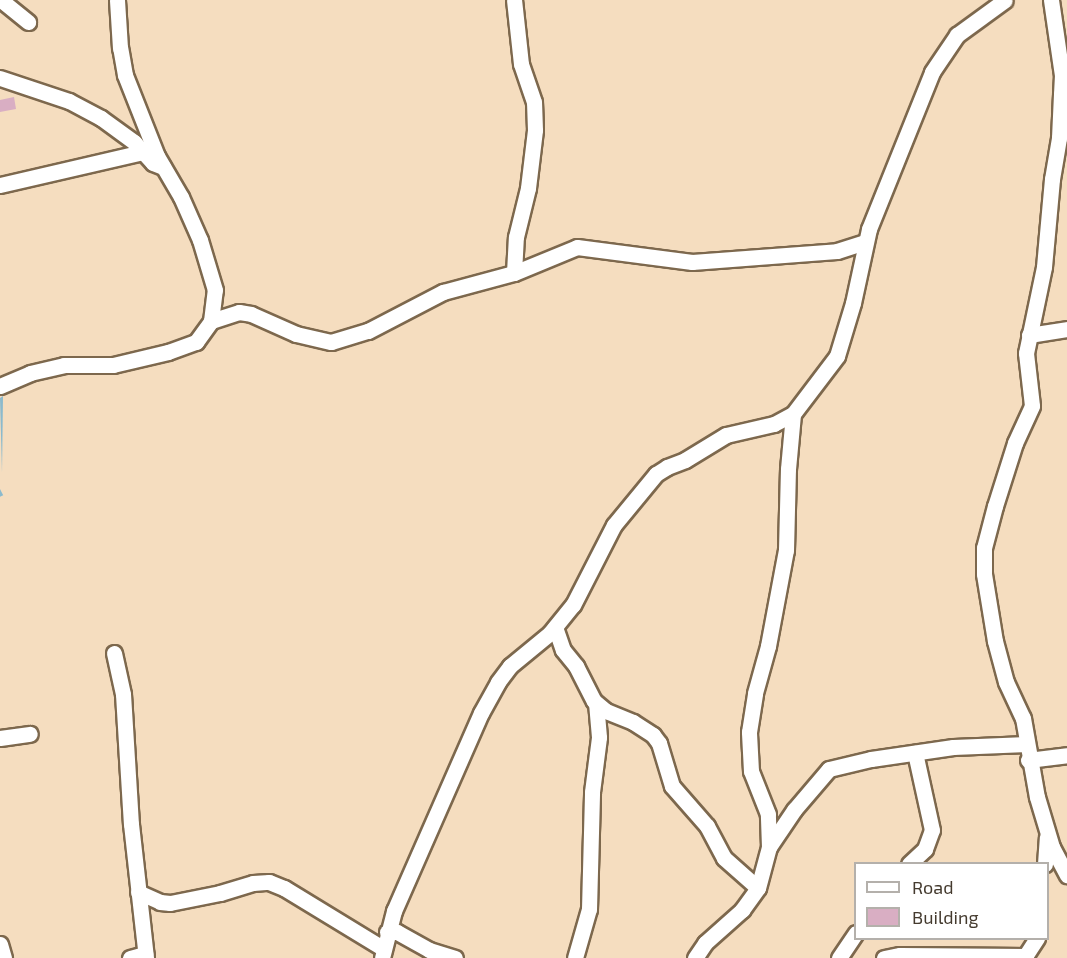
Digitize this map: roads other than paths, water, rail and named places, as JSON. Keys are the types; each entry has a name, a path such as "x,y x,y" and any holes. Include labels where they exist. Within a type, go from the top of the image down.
{"street":[{"path":"2,0 28,22"},
{"path":"0,386 30,374 64,365 113,365 168,352 196,342 211,321 215,290 200,240 157,156 125,75 120,48 117,0"},
{"path":"514,0 521,64 534,102 535,130 528,188 516,237 514,273"},
{"path":"138,892 160,902 170,903 220,893 253,883 269,882 284,888 383,953 387,932 423,842 486,703 510,666 555,627 583,590 610,531 656,474 726,435 774,424 793,414 837,356 853,303 865,242 937,64 957,35 1005,0"},
{"path":"1051,0 1062,75 1059,138 1052,179 1044,267 1029,335 1025,366 1031,412 1015,443 995,506 984,560 995,641 1008,692 1023,718 1028,760 1048,834 1067,875"},
{"path":"0,78 69,101 101,118 153,163 165,168"},
{"path":"0,184 143,152"},
{"path":"211,321 238,312 250,314 296,334 331,342 368,331 443,292 514,273 577,247 692,262 837,251 865,242"},
{"path":"1029,335 1065,333"},
{"path":"695,958 705,943 742,910 758,888 769,847 768,814 750,771 749,732 755,693 768,646 786,550 788,469 793,414"},
{"path":"555,627 563,650 576,666 596,704 599,737 592,792 589,909 575,958"},
{"path":"114,653 123,694 130,824 146,956 130,958"},
{"path":"596,704 639,725 653,735 659,743 665,771 672,786 706,826 724,858 735,871 758,888"},
{"path":"0,738 30,734"},
{"path":"769,847 802,801 829,769 953,747 1027,744"},
{"path":"911,862 925,849 932,830 915,753"},
{"path":"1028,760 1067,755"},
{"path":"1046,862 1048,834"},
{"path":"387,932 397,932 429,950 455,958"},
{"path":"838,958 854,934"},
{"path":"884,958 900,955 1025,957 1036,940"},
{"path":"0,944 4,958"}],"water":[{"path":"3,396 2,473 0,398"}]}
